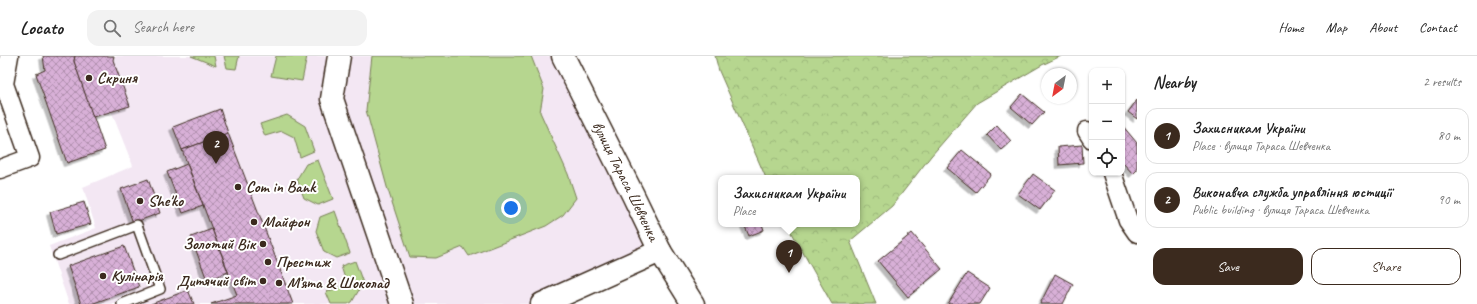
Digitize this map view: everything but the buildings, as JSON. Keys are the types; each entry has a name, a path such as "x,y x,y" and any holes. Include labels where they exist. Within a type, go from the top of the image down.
{"street":[{"path":"0,169 30,158 4,84 9,56"},
{"path":"339,56 332,99 402,304"},
{"name":"вулиця Тараса Шевченка","path":"563,56 634,195 660,251 693,304"},
{"path":"1113,176 1128,220 1137,233"},
{"path":"542,304 660,251"}],"lane":[{"path":"58,255 137,225 160,289 122,304"}],"shaded area":[{"path":"92,56 563,56 660,251 542,304 69,304 49,246 96,228 83,187 133,166 91,60"}],"green space":[{"path":"191,56 214,56 216,66"},
{"path":"224,56 239,56 236,69 227,68"},
{"path":"276,56 307,56 302,81 271,76"},
{"path":"372,56 531,56 544,89 540,112 568,174 576,198 563,215 546,226 469,256 463,247 436,258 410,257 387,187 366,110"},
{"path":"715,56 1061,56 1042,65 977,103 931,156 892,206 850,241 876,304 832,304 789,227 860,227 860,175 765,175 719,71"},
{"path":"287,115 305,126 314,151 300,157 294,137 282,131 265,136 260,124"},
{"path":"318,160 333,199 318,205 304,198 297,179 306,164"},
{"path":"335,211 350,253 336,258 324,252 316,231 320,217"},
{"path":"355,261 363,283 352,302 348,304 331,304 326,292 340,287 345,279 341,266"}],"place":[{"name":"Скриня","path":"89,78"},
{"name":"Виконавча служба управління юстиції","path":"216,164"},
{"name":"Com in Bank","path":"238,187"},
{"name":"She'ko","path":"140,201"},
{"name":"Майфон","path":"254,222"},
{"name":"Золотий Вік","path":"263,244"},
{"name":"Престиж","path":"268,262"},
{"name":"Захисникам України","path":"789,273"},
{"name":"Кулінарія","path":"103,276"},
{"name":"Дитячий світ","path":"263,281"},
{"name":"М’ята & Шоколад","path":"279,283"}]}
